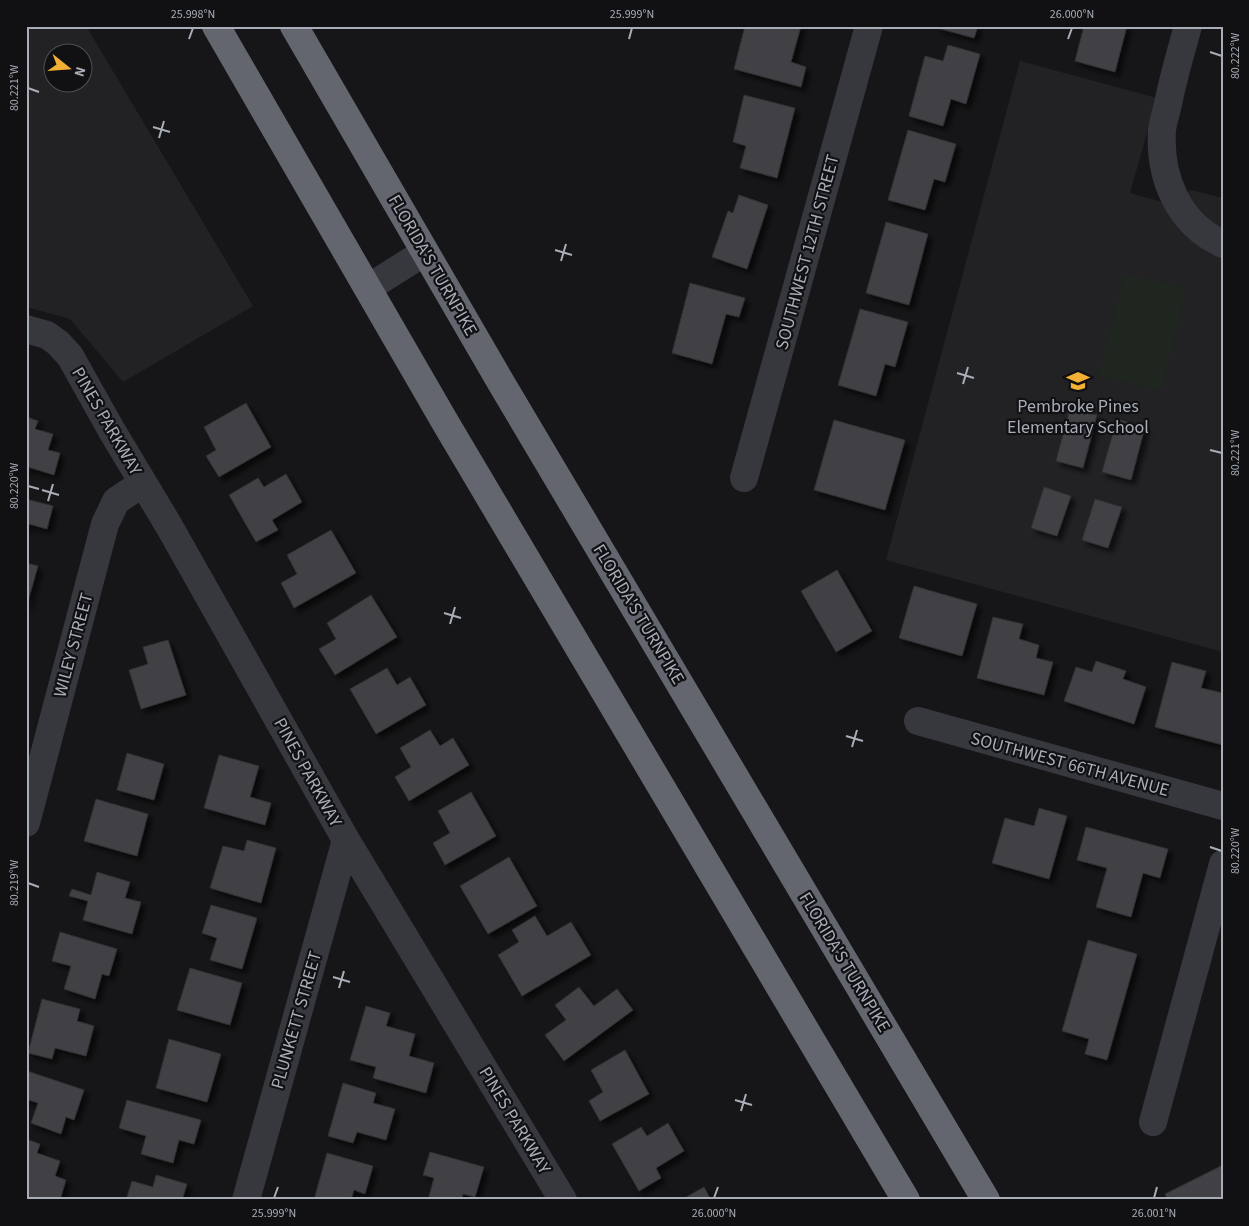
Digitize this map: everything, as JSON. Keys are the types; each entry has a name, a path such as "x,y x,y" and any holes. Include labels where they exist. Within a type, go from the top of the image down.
{"highway":[{"path":"216,26 465,456 906,1200"},
{"name":"FLORIDA'S TURNPIKE","path":"294,26 516,406 986,1200"}],"street":[{"name":"SOUTHWEST 12TH STREET","path":"744,478 869,26"},
{"path":"1188,26 1162,129 1162,159 1172,191 1181,211 1197,228 1223,244"},
{"path":"368,288 426,252"},
{"name":"PINES PARKWAY","path":"26,329 47,335 58,342 70,356 112,432 169,526 346,840 562,1200"},
{"name":"WILEY STREET","path":"26,823 106,524 116,501 143,482"},
{"name":"SOUTHWEST 66TH AVENUE","path":"918,721 1223,806"},
{"name":"PLUNKETT STREET","path":"246,1200 346,840"},
{"path":"1153,1122 1223,864"}],"shaded area":[{"path":"26,26 86,26 253,306 123,382 70,319 26,307"},
{"name":"Pembroke Pines Elementary School","path":"1020,61 1157,98 1130,193 1162,202 1191,190 1223,198 1223,652 886,560"},
{"path":"1124,274 1186,289 1161,390 1099,375"}],"building":[{"path":"745,26 801,26 791,62 806,67 801,87 734,69"},
{"path":"937,26 978,26 974,38 937,28"},
{"path":"1084,26 1127,26 1115,72 1075,61"},
{"path":"948,45 980,54 966,104 951,99 943,126 909,116 925,56 943,61"},
{"path":"744,95 795,108 777,178 740,168 746,146 733,142"},
{"path":"908,130 956,144 945,182 934,179 925,210 888,200"},
{"path":"739,195 768,205 747,269 712,257 728,211 733,213"},
{"path":"886,222 928,234 909,305 866,293"},
{"path":"690,283 745,298 739,317 726,314 712,364 672,353"},
{"path":"860,309 908,322 895,367 885,364 876,396 838,385"},
{"path":"246,403 271,447 219,477 206,456 216,450 204,427"},
{"path":"1070,408 1097,415 1083,468 1056,461"},
{"path":"26,417 38,421 35,429 53,434 48,450 60,453 54,475 28,467 26,473"},
{"path":"1117,419 1145,427 1131,480 1102,472"},
{"path":"834,420 905,440 885,510 814,490"},
{"path":"286,474 302,502 272,520 278,530 256,542 229,495 258,478 264,487"},
{"path":"1044,487 1071,496 1057,536 1031,528"},
{"path":"26,499 53,506 47,529 29,524 26,532"},
{"path":"1095,499 1122,507 1108,548 1082,540"},
{"path":"331,530 356,573 294,608 281,583 297,574 287,555"},
{"path":"26,563 38,566 26,608"},
{"path":"837,570 872,631 836,652 801,591"},
{"path":"914,586 977,604 962,656 899,638"},
{"path":"371,595 397,637 335,675 319,649 336,639 327,623"},
{"path":"993,617 1023,624 1019,639 1039,645 1036,658 1053,662 1044,695 977,678"},
{"path":"168,640 186,695 141,709 129,670 148,664 143,647"},
{"path":"1096,661 1126,671 1123,679 1146,687 1134,724 1064,701 1076,667 1092,672"},
{"path":"1172,662 1206,671 1201,688 1223,693 1223,745 1155,727"},
{"path":"387,668 397,685 410,677 426,705 376,734 350,689"},
{"path":"430,730 440,746 453,738 469,765 409,801 395,777 411,767 400,748"},
{"path":"127,753 164,764 154,800 117,790"},
{"path":"219,755 259,766 250,797 271,803 265,825 204,808"},
{"path":"471,792 496,836 445,865 433,843 450,833 438,811"},
{"path":"96,799 148,814 137,856 84,841"},
{"path":"1039,808 1067,816 1049,879 992,863 1005,818 1034,826"},
{"path":"1086,827 1168,849 1160,878 1143,873 1131,917 1096,907 1107,868 1077,860"},
{"path":"247,840 276,848 261,903 210,888 223,846 244,851"},
{"path":"509,857 537,906 488,934 460,886"},
{"path":"97,872 130,882 125,898 141,902 132,934 83,920 88,901 69,896 72,889 91,895"},
{"path":"211,905 257,918 242,969 210,960 217,938 202,933"},
{"path":"535,916 547,936 571,922 591,955 522,996 498,955 519,942 512,930"},
{"path":"60,932 117,949 109,976 102,974 95,999 64,989 71,966 52,961"},
{"path":"1088,940 1137,954 1107,1060 1085,1054 1089,1039 1062,1031"},
{"path":"190,968 242,983 230,1025 177,1010"},
{"path":"579,987 594,1006 617,989 633,1010 564,1061 545,1035 566,1020 555,1005"},
{"path":"42,999 80,1009 77,1021 94,1026 86,1056 55,1048 52,1059 28,1053"},
{"path":"366,1006 390,1013 386,1026 415,1034 409,1056 434,1063 426,1093 373,1078 376,1067 350,1060"},
{"path":"169,1039 221,1054 207,1102 156,1088"},
{"path":"625,1050 649,1094 600,1121 589,1101 603,1092 591,1070"},
{"path":"27,1071 84,1090 74,1120 66,1117 61,1134 31,1123 38,1103 26,1099"},
{"path":"343,1083 376,1093 373,1103 395,1109 386,1140 357,1132 353,1143 328,1136"},
{"path":"127,1100 201,1120 194,1144 179,1140 173,1163 141,1154 146,1136 119,1128"},
{"path":"668,1123 684,1151 656,1168 661,1178 639,1191 612,1144 641,1127 647,1136"},
{"path":"26,1139 40,1144 37,1153 60,1161 55,1176 66,1180 60,1200 35,1200 26,1197"},
{"path":"430,1152 484,1167 475,1197 463,1194 462,1200 428,1200 434,1178 423,1175"},
{"path":"327,1153 373,1166 365,1194 354,1190 351,1200 314,1200"},
{"path":"1223,1165 1223,1200 1168,1200 1165,1194"},
{"path":"156,1175 187,1184 182,1200 126,1200 132,1181 153,1187"},
{"path":"704,1187 711,1200 681,1200"}],"place":[{"name":"Pembroke Pines Elementary School","path":"1078,381"}]}
